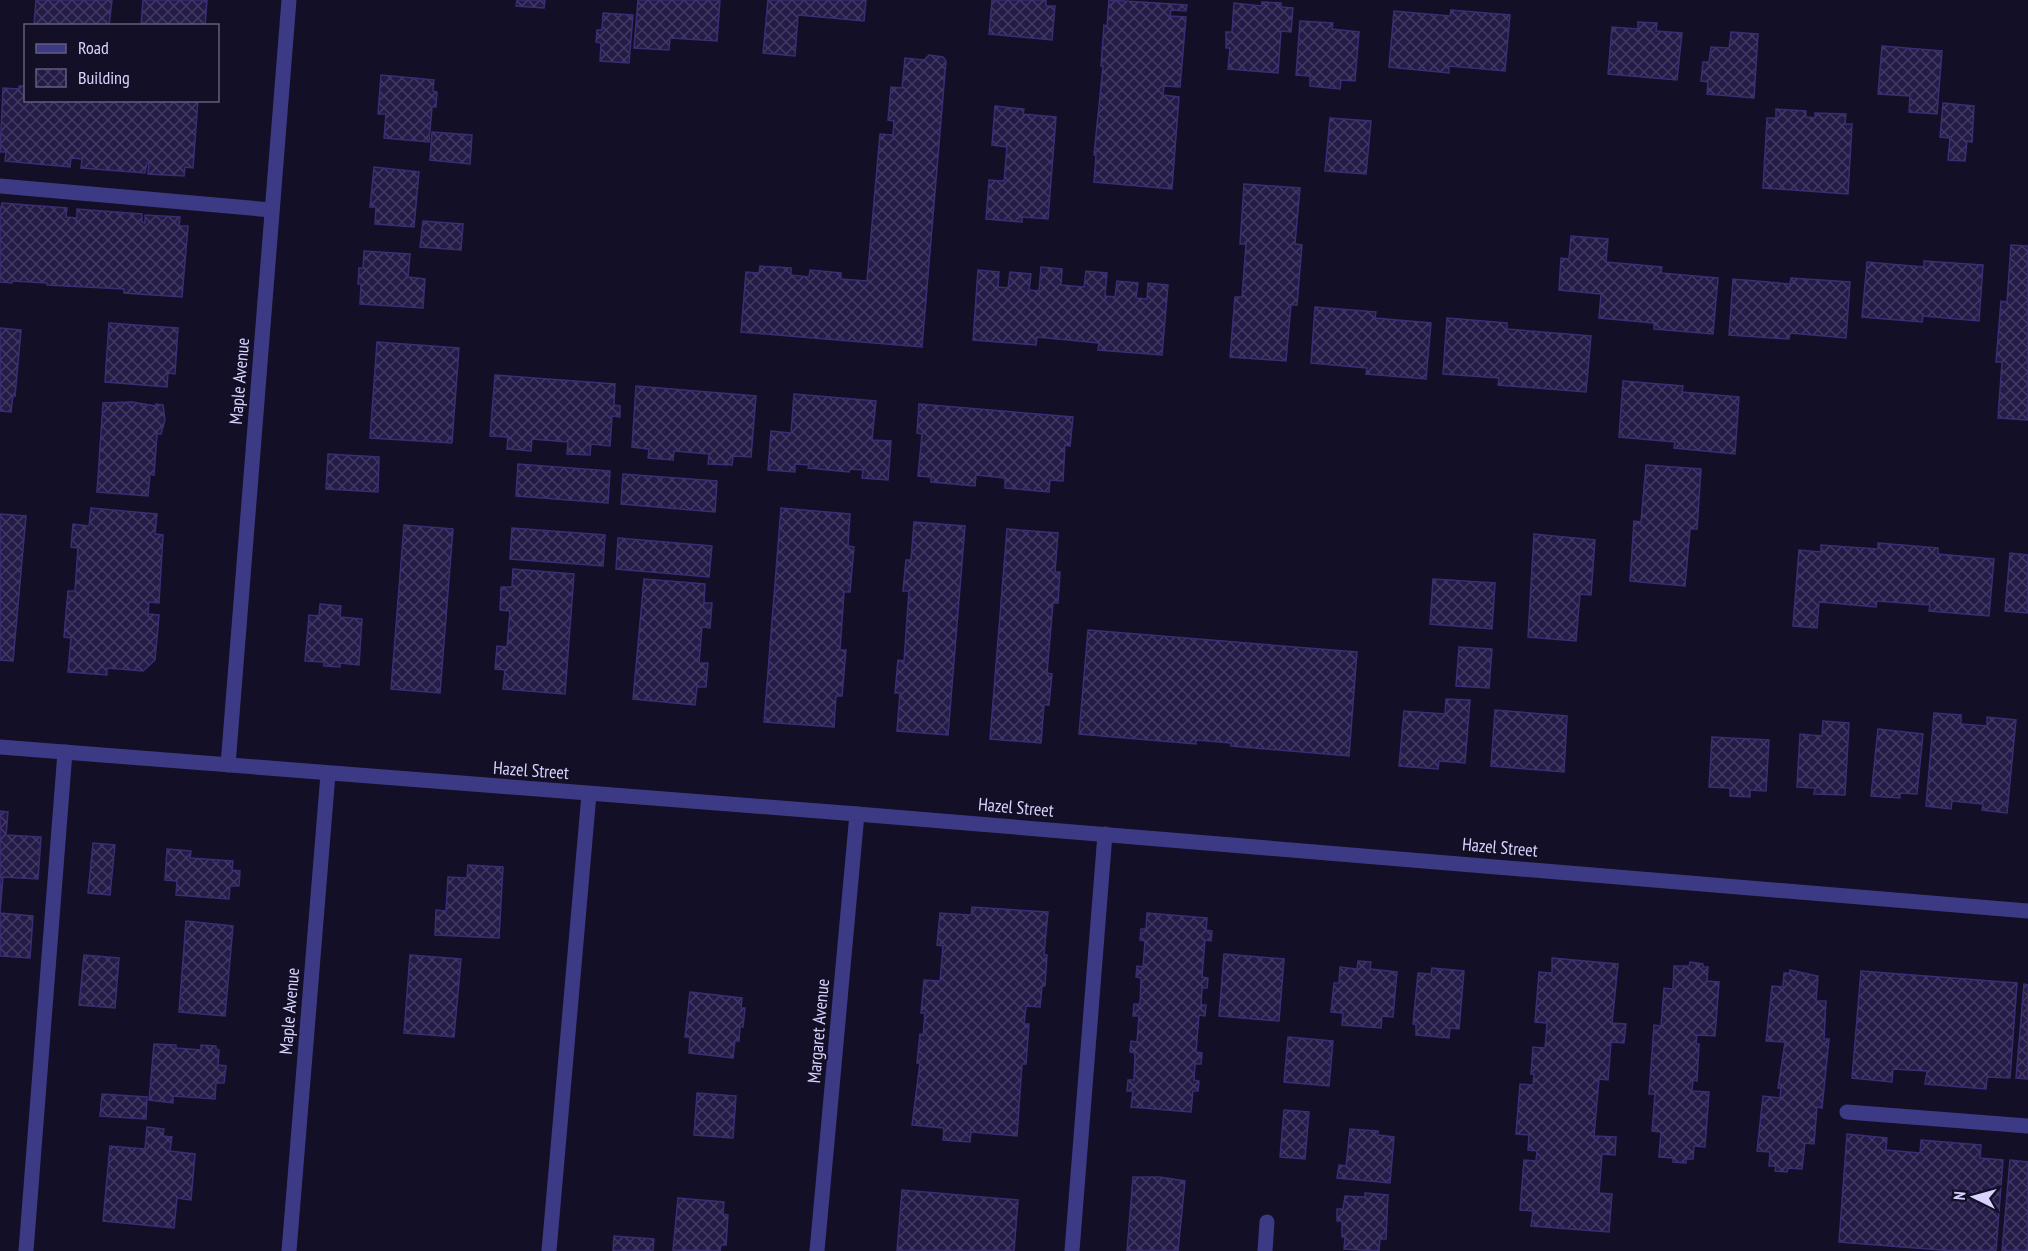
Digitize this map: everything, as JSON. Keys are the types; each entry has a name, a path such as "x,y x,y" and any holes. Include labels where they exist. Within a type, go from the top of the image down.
{"street":[{"name":"Maple Avenue","path":"228,765 289,0"},
{"path":"0,186 272,210"},
{"name":"Hazel Street","path":"0,747 1105,834 2028,911"},
{"path":"26,1251 65,752"},
{"name":"Maple Avenue","path":"289,1251 328,774"},
{"path":"549,1251 589,794"},
{"name":"Margaret Avenue","path":"818,1251 857,814"},
{"path":"1072,1251 1105,834"},
{"path":"1846,1112 2028,1126"},
{"path":"1265,1251 1267,1222"}],"building":[{"path":"36,0 112,0 109,24 34,24"},
{"path":"143,0 207,0 205,24 141,24"},
{"path":"517,0 545,0 544,8 516,6"},
{"path":"638,0 720,0 717,41 670,38 669,50 634,48"},
{"path":"768,0 866,0 864,21 798,15 795,56 763,53"},
{"path":"992,0 1046,0 1046,6 1055,6 1052,40 989,34"},
{"path":"1109,0 1187,5 1186,11 1171,10 1170,16 1186,17 1180,87 1164,86 1163,95 1179,97 1172,189 1094,182 1104,25 1107,26"},
{"path":"1262,2 1281,3 1281,7 1293,8 1291,32 1281,31 1278,73 1228,69 1230,48 1226,48 1226,32 1232,32 1234,3 1262,6"},
{"path":"1451,10 1510,15 1505,71 1449,66 1449,73 1389,67 1394,11 1450,16"},
{"path":"603,13 633,15 629,63 600,61 601,43 596,42 597,30 602,30"},
{"path":"1300,21 1333,23 1332,29 1359,32 1355,81 1341,80 1340,89 1310,86 1310,76 1296,75"},
{"path":"1638,22 1657,23 1656,31 1682,33 1677,80 1608,74 1612,27 1638,29"},
{"path":"1731,32 1758,34 1754,98 1707,94 1708,82 1701,81 1703,62 1709,62 1711,47 1729,48"},
{"path":"1882,46 1942,51 1937,114 1909,112 1910,96 1878,94"},
{"path":"929,55 943,57 946,61 922,347 741,332 746,272 759,273 760,266 791,268 791,275 809,277 810,270 841,273 841,279 867,281 880,134 893,135 894,121 888,120 891,87 902,88 905,58 924,60"},
{"path":"381,75 434,80 433,91 437,92 436,107 432,107 429,142 384,138 386,114 378,114"},
{"path":"19,86 24,86 24,102 198,102 193,168 185,167 184,176 148,174 149,163 147,163 145,173 81,168 82,159 71,158 70,167 5,161 6,152 0,152 3,88 19,89"},
{"path":"1943,103 1974,106 1972,142 1967,141 1965,161 1948,160 1950,138 1940,137"},
{"path":"995,106 1024,109 1023,114 1056,117 1048,219 1022,217 1022,222 986,219 989,180 1004,181 1007,147 992,145"},
{"path":"1776,109 1806,111 1806,117 1815,118 1815,113 1846,114 1845,124 1852,124 1848,194 1763,188 1767,118 1776,118"},
{"path":"1330,118 1371,121 1366,174 1325,171"},
{"path":"432,132 472,135 470,164 430,160"},
{"path":"374,167 419,172 414,227 375,224 376,207 370,207"},
{"path":"1244,184 1300,188 1295,244 1302,245 1297,305 1291,305 1286,361 1230,357 1235,297 1242,297 1246,244 1240,244"},
{"path":"2,203 67,208 66,217 77,218 77,209 142,214 142,222 145,223 145,215 180,217 179,226 188,226 182,297 124,293 124,289 0,282"},
{"path":"423,221 463,224 461,250 420,247"},
{"path":"1571,236 1608,239 1606,262 1662,267 1661,273 1718,278 1713,334 1654,329 1654,323 1599,318 1601,294 1559,290 1561,258 1569,259"},
{"path":"2011,245 2028,246 2028,420 1998,418 2002,362 1996,362 2001,301 2007,302"},
{"path":"364,251 410,254 408,277 425,279 423,308 360,304 359,268 363,268"},
{"path":"1924,261 1983,265 1979,321 1923,316 1922,322 1862,317 1867,262 1924,267"},
{"path":"1041,267 1062,269 1061,285 1084,287 1086,271 1107,273 1105,296 1115,297 1117,281 1138,283 1136,298 1147,299 1148,283 1168,285 1162,355 1098,350 1099,343 1037,337 1036,345 973,340 978,270 999,272 998,287 1008,288 1010,272 1031,274 1029,290 1039,291"},
{"path":"1791,278 1850,282 1846,338 1790,333 1789,339 1729,335 1733,279 1790,284"},
{"path":"1315,307 1376,312 1375,318 1431,323 1426,379 1366,374 1367,368 1311,363"},
{"path":"1447,318 1507,323 1507,329 1591,336 1586,392 1498,385 1499,378 1443,374"},
{"path":"109,323 178,328 175,374 168,373 167,387 105,382"},
{"path":"0,328 21,330 15,396 13,395 11,412 0,411"},
{"path":"377,342 459,348 452,443 370,438"},
{"path":"495,375 615,384 614,405 620,406 620,417 612,416 610,446 591,444 590,455 567,454 568,442 532,439 531,451 507,449 508,437 490,436"},
{"path":"1623,381 1683,386 1682,392 1739,397 1735,454 1674,448 1675,442 1619,437"},
{"path":"636,386 756,396 751,457 733,456 732,465 708,464 709,454 674,451 673,460 648,458 649,449 632,447"},
{"path":"794,394 876,401 872,440 891,441 888,480 862,478 863,470 850,469 849,472 808,468 809,465 795,464 795,472 768,470 771,431 791,433"},
{"path":"132,402 163,405 165,420 161,434 157,434 154,475 150,474 148,496 97,492 103,403"},
{"path":"919,404 1073,417 1070,446 1065,445 1063,481 1050,480 1049,492 1005,488 1005,478 976,475 975,486 931,482 931,477 918,476 922,434 917,433"},
{"path":"328,454 379,457 378,492 326,489"},
{"path":"518,464 610,471 608,503 516,496"},
{"path":"1646,465 1701,469 1697,529 1690,529 1685,586 1630,581 1634,521 1641,522"},
{"path":"623,474 717,481 715,512 621,504"},
{"path":"91,508 157,514 155,534 163,535 159,603 149,602 148,614 159,615 155,660 143,671 107,668 107,675 68,672 71,638 64,637 68,591 75,591 78,548 71,547 73,524 89,526"},
{"path":"781,508 850,514 848,546 854,547 850,592 844,592 840,650 846,650 842,696 836,696 834,727 764,722"},
{"path":"0,514 26,516 13,661 0,660"},
{"path":"914,522 965,526 948,735 897,731 900,693 895,693 898,660 904,661 909,591 903,591 906,560 911,560"},
{"path":"404,525 453,529 440,693 391,689"},
{"path":"512,528 605,535 603,566 510,559"},
{"path":"1007,529 1058,533 1055,572 1060,572 1058,603 1053,603 1047,673 1052,674 1049,705 1044,705 1041,743 990,739"},
{"path":"1534,534 1595,540 1591,595 1580,594 1576,641 1528,637"},
{"path":"618,538 712,546 709,577 616,569"},
{"path":"1878,543 1938,548 1938,554 1994,559 1989,616 1929,611 1930,605 1877,601 1876,607 1819,602 1817,628 1793,626 1799,550 1821,552 1821,545 1878,549"},
{"path":"2010,553 2028,555 2028,613 2005,611"},
{"path":"513,569 574,574 565,694 503,689 505,670 495,669 497,646 507,647 510,611 500,610 501,587 512,587"},
{"path":"644,579 705,584 704,603 712,603 710,628 702,627 699,663 708,663 706,687 697,687 695,705 633,699"},
{"path":"1433,579 1495,583 1492,629 1430,624"},
{"path":"320,604 341,606 340,617 362,619 359,665 340,663 340,667 324,666 324,662 305,661 309,615 319,616"},
{"path":"1088,630 1357,652 1349,756 1231,746 1231,743 1196,740 1196,744 1079,734"},
{"path":"1459,647 1492,649 1489,688 1456,686"},
{"path":"1446,699 1470,700 1465,763 1439,761 1438,769 1399,766 1404,711 1445,714"},
{"path":"1495,710 1567,716 1564,772 1491,766"},
{"path":"1934,713 1961,715 1961,724 1987,726 1987,717 2016,720 2007,813 1982,810 1983,804 1952,801 1951,809 1926,806"},
{"path":"1823,721 1849,723 1845,795 1814,794 1815,788 1797,787 1800,734 1822,736"},
{"path":"1878,729 1923,734 1917,794 1900,793 1900,798 1871,796"},
{"path":"1712,737 1769,740 1766,791 1750,790 1750,797 1730,796 1730,788 1709,787"},
{"path":"0,811 8,812 6,835 41,837 38,879 3,877 0,913"},
{"path":"93,843 115,845 110,895 88,893"},
{"path":"167,849 191,851 190,858 233,861 232,870 240,871 239,886 230,886 229,899 176,895 177,881 165,880"},
{"path":"468,865 503,867 499,938 435,935 436,910 446,911 448,877 467,878"},
{"path":"972,907 1048,912 1044,955 1047,955 1045,986 1042,986 1040,1007 1026,1006 1024,1024 1029,1024 1026,1064 1022,1064 1017,1136 971,1132 970,1142 943,1140 944,1128 912,1125 920,1063 917,1063 920,1034 923,1035 925,1013 921,1013 924,980 940,981 943,946 937,945 940,913 971,915"},
{"path":"0,913 33,916 30,958 0,956"},
{"path":"1147,913 1207,918 1206,930 1212,931 1211,941 1205,940 1202,977 1208,978 1207,988 1202,988 1201,1005 1206,1005 1205,1016 1199,1015 1196,1052 1202,1053 1201,1064 1195,1064 1194,1080 1199,1081 1198,1091 1193,1091 1191,1112 1131,1107 1133,1091 1127,1091 1128,1080 1134,1080 1135,1053 1130,1052 1131,1041 1137,1042 1139,1016 1133,1016 1134,1004 1140,1004 1141,978 1136,977 1137,966 1143,967 1145,941 1140,940 1141,929 1146,929"},
{"path":"186,921 233,926 225,1016 179,1012"},
{"path":"1224,954 1284,959 1279,1021 1219,1016"},
{"path":"84,955 119,958 115,1008 79,1005"},
{"path":"410,955 461,959 454,1037 404,1033"},
{"path":"1552,958 1618,964 1612,1023 1626,1024 1624,1043 1611,1042 1608,1080 1599,1079 1594,1136 1616,1137 1615,1155 1602,1154 1599,1193 1612,1194 1609,1232 1531,1226 1533,1211 1520,1210 1524,1160 1536,1161 1537,1151 1528,1150 1529,1135 1516,1134 1520,1084 1533,1085 1534,1074 1531,1074 1533,1047 1545,1048 1547,1023 1535,1022 1539,972 1552,973"},
{"path":"1358,961 1371,962 1370,969 1397,972 1393,1017 1382,1016 1381,1028 1342,1025 1343,1013 1331,1012 1334,983 1339,983 1340,967 1357,969"},
{"path":"1690,962 1708,967 1707,981 1719,982 1715,1036 1697,1035 1696,1044 1699,1044 1697,1081 1693,1080 1692,1091 1709,1092 1705,1147 1694,1146 1693,1159 1686,1159 1686,1163 1673,1162 1673,1158 1659,1157 1661,1132 1652,1131 1655,1094 1649,1094 1654,1025 1661,1026 1664,988 1673,989 1674,966 1689,966"},
{"path":"1432,968 1464,971 1459,1029 1450,1028 1449,1038 1416,1035 1416,1024 1413,1024 1418,973 1431,974"},
{"path":"1790,970 1818,976 1816,1001 1826,1001 1824,1039 1829,1039 1822,1108 1817,1107 1814,1144 1805,1143 1802,1169 1788,1168 1787,1172 1775,1171 1776,1166 1769,1166 1770,1152 1757,1151 1763,1096 1780,1098 1781,1088 1778,1088 1785,1042 1766,1041 1772,986 1783,987 1784,973 1790,973"},
{"path":"1861,971 2017,983 2010,1078 1987,1077 1986,1089 1925,1084 1927,1071 1893,1069 1892,1082 1852,1078"},
{"path":"2024,984 2028,985 2028,1079 2016,1078"},
{"path":"690,992 742,998 741,1008 745,1008 743,1027 740,1027 739,1041 735,1041 733,1058 689,1053 690,1037 685,1037"},
{"path":"1288,1037 1333,1041 1329,1086 1284,1082"},
{"path":"154,1044 201,1050 201,1045 216,1046 219,1050 218,1065 226,1066 224,1083 216,1083 215,1099 173,1096 173,1103 149,1100"},
{"path":"697,1093 736,1096 733,1138 694,1135"},
{"path":"102,1094 147,1097 146,1119 100,1116"},
{"path":"1284,1110 1309,1112 1305,1159 1280,1157"},
{"path":"147,1127 164,1129 163,1136 172,1137 170,1151 195,1154 191,1200 177,1198 174,1228 103,1221 110,1146 145,1149"},
{"path":"1350,1129 1378,1131 1378,1135 1394,1137 1390,1183 1337,1178 1339,1165 1346,1166"},
{"path":"1847,1134 1887,1138 1886,1150 1920,1153 1921,1140 1981,1145 1980,1158 2003,1160 1996,1251 1954,1251 1839,1242"},
{"path":"2010,1160 2028,1162 2028,1251 2002,1251"},
{"path":"1133,1177 1160,1177 1185,1181 1178,1251 1127,1251"},
{"path":"902,1190 1018,1200 1014,1251 897,1251"},
{"path":"1365,1193 1388,1195 1386,1239 1380,1239 1379,1251 1344,1249 1345,1237 1342,1237 1342,1221 1337,1221 1337,1209 1343,1209 1345,1196 1365,1197"},
{"path":"678,1198 724,1202 723,1214 728,1215 726,1245 721,1245 720,1251 673,1250"},
{"path":"614,1236 654,1239 653,1251 613,1251"}]}
